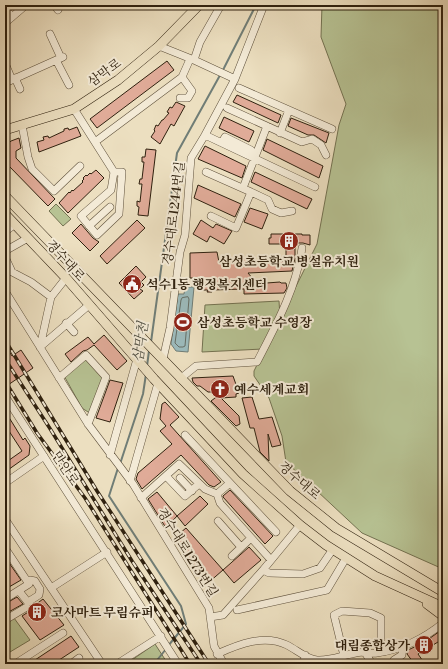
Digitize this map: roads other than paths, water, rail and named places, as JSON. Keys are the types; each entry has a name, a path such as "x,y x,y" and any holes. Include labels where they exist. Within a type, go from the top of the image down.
{"main road":[{"name":"삼막로","path":"6,130 74,109 118,80 159,46 199,5"},
{"name":"경수대로","path":"5,196 164,359 180,378 290,492 336,528 443,591"},
{"name":"경수대로","path":"5,214 66,278 156,381"},
{"path":"156,381 243,474 300,525 346,558 375,576 443,608"},
{"path":"415,594 443,616"}],"street":[{"path":"5,23 26,5"},
{"path":"95,142 182,77 221,5"},
{"name":"경수대로1244번길","path":"164,359 170,328 180,252 184,235 190,158 206,135 235,79 264,5"},
{"path":"5,8 12,17"},
{"path":"50,34 69,85"},
{"path":"159,46 235,79"},
{"path":"11,80 60,59"},
{"path":"5,63 11,80 20,89"},
{"path":"180,98 188,98 192,91 182,77"},
{"path":"239,88 332,129"},
{"path":"226,108 302,142 312,140 321,145 326,155"},
{"path":"74,109 114,172 111,190 81,216 97,235 119,214 122,172 114,172"},
{"path":"280,133 290,110"},
{"path":"22,125 28,157 32,169 54,191 80,166"},
{"path":"243,188 252,157 267,126"},
{"path":"206,135 315,187"},
{"path":"206,172 268,200 272,210 282,213 292,211"},
{"path":"111,190 121,191"},
{"path":"210,216 236,228 251,192"},
{"path":"89,226 110,207"},
{"path":"5,232 15,224"},
{"path":"5,251 28,238"},
{"path":"180,378 196,366 257,362 282,313 290,293 299,267 302,248"},
{"path":"5,257 12,272 31,282 51,298"},
{"path":"40,347 51,298 66,278"},
{"path":"5,291 40,347 82,408"},
{"path":"40,347 66,323 89,305"},
{"path":"66,323 74,332"},
{"path":"61,376 86,355 106,377 88,424"},
{"path":"111,456 138,360"},
{"path":"61,376 88,424 111,456"},
{"path":"129,479 156,381"},
{"name":"만안로","path":"5,396 178,664"},
{"path":"185,435 276,532"},
{"path":"5,483 44,456"},
{"name":"경수대로1273번길","path":"111,456 129,479 209,608 214,646 217,654 224,664"},
{"path":"141,498 179,464 205,489 217,494 220,503 271,560"},
{"path":"166,476 185,496 199,484"},
{"path":"180,478 192,491"},
{"path":"217,494 230,483"},
{"path":"5,519 102,664"},
{"path":"218,521 241,547"},
{"path":"210,617 223,615 300,525"},
{"path":"232,556 251,538"},
{"path":"5,548 29,584 6,596"},
{"path":"263,570 269,573 303,574 320,568 333,549"},
{"path":"51,588 107,552"},
{"path":"237,610 327,590 346,558"},
{"path":"28,602 40,595 40,589 35,581 30,580"},
{"path":"5,620 30,605 18,591"},
{"path":"344,656 334,615 342,611 370,613 381,618 381,643 384,652"},
{"path":"217,654 250,642 268,640 287,645 308,658 329,660 358,652 366,654 384,652 403,646 429,634 443,623"},
{"path":"15,664 24,662 63,633"},
{"path":"117,664 162,638"},
{"path":"394,660 402,655 403,646"},
{"path":"366,654 372,664"},
{"path":"304,664 305,655"},
{"path":"70,664 79,658"}],"water":[{"name":"삼성초등학교 수영장","path":"185,287 194,287 188,352 176,351 171,344 178,294 184,294"}],"waterway":[{"name":"삼막천","path":"151,342 177,153 224,68 256,5"},
{"name":"삼막천","path":"147,366 149,351"},
{"name":"삼막천","path":"120,464 143,394 146,374"},
{"name":"삼막천","path":"118,468 109,496 181,606 186,624 168,646"},
{"name":"삼막천","path":"154,664 166,649"}],"railway":[{"path":"5,340 97,491 209,664"},
{"path":"5,359 132,561 201,664"},
{"path":"5,381 37,433 85,498 190,664"}],"place":[{"name":"삼성초등학교 병설유치원","path":"289,241"},
{"name":"석수1동 행정복지센터","path":"132,284"},
{"name":"삼성초등학교 수영장","path":"183,322"},
{"name":"예수세계교회","path":"220,389"},
{"name":"코사마트 무림슈퍼","path":"37,612"},
{"name":"대림종합상가","path":"424,645"}]}
